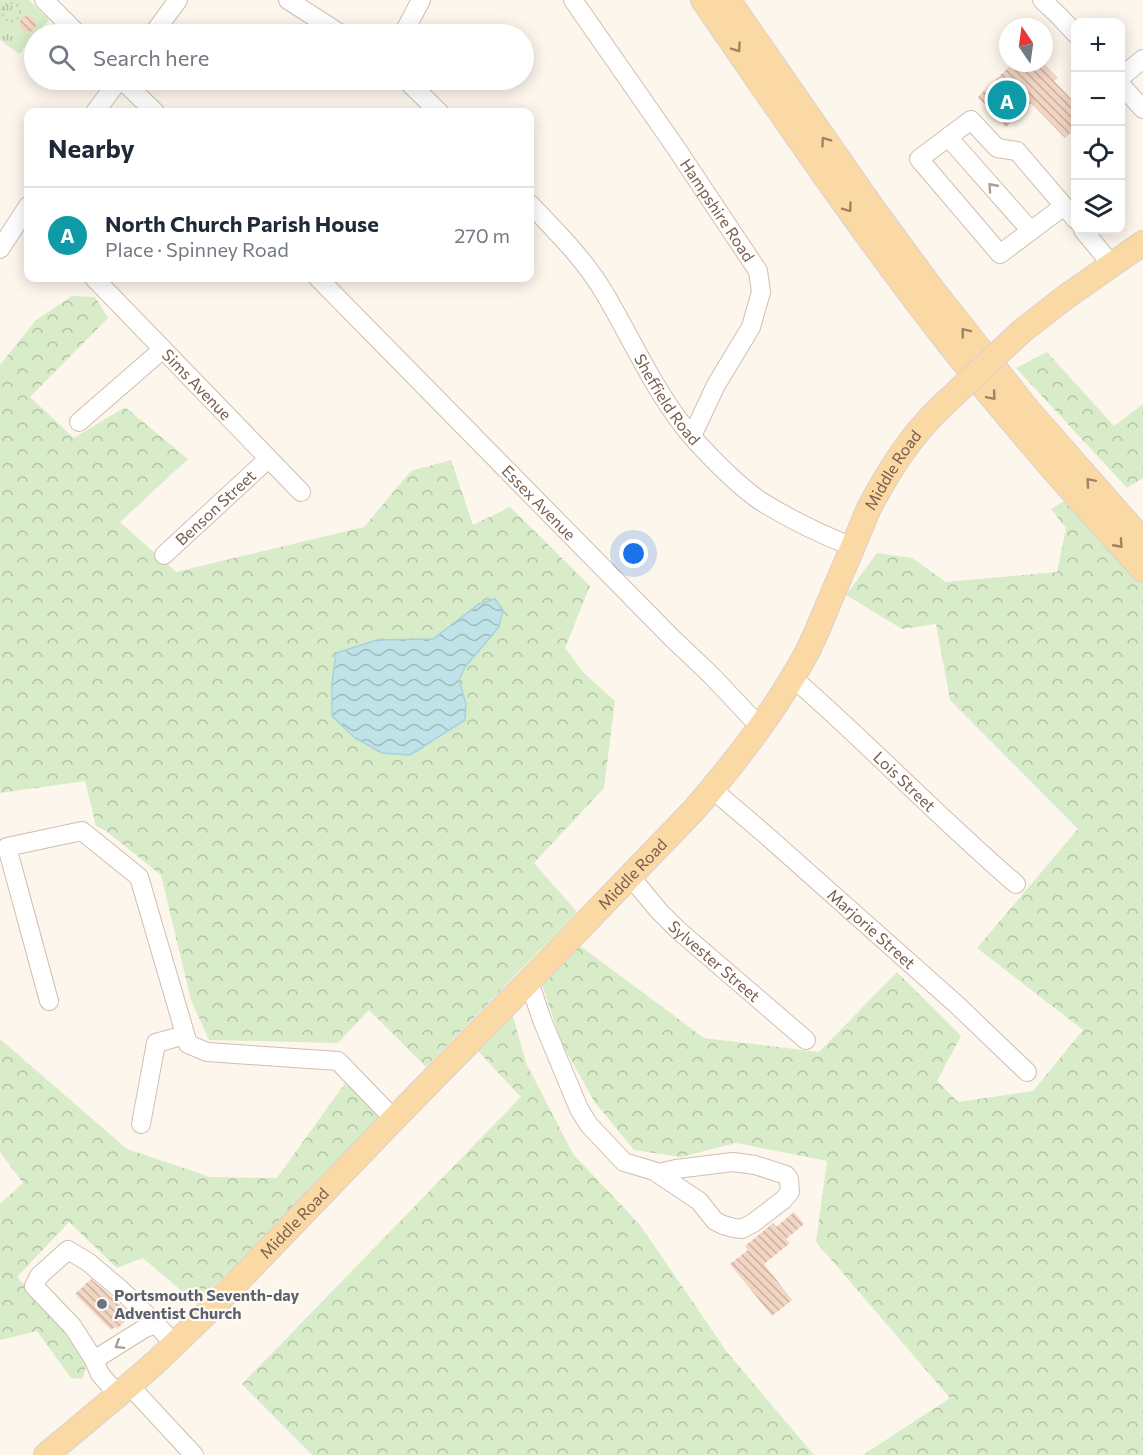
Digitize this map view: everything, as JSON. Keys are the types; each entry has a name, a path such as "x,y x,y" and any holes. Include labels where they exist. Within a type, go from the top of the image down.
{"main road":[{"path":"703,0 832,187 936,327 1054,471 1143,570"},
{"path":"728,0 859,189 932,289 1028,410 1143,541"},
{"name":"Middle Road","path":"46,1455 174,1345 242,1277 712,789 774,710 793,678 817,632 868,510 894,462 921,427 1022,331 1066,296 1143,243"}],"street":[{"path":"44,0 68,24"},
{"path":"160,24 178,0"},
{"path":"288,0 325,24"},
{"path":"408,24 421,0"},
{"name":"Hampshire Road","path":"573,0 758,271 761,292 751,327 716,385 692,436"},
{"path":"1042,0 1071,29"},
{"path":"1125,74 1143,58"},
{"path":"1125,89 1143,109"},
{"path":"98,108 113,90"},
{"path":"132,90 151,108"},
{"path":"416,90 435,108"},
{"path":"971,120 998,148 1017,151 1070,213 1031,231 1000,254 919,159 948,137 971,120"},
{"path":"948,137 1031,231"},
{"name":"Sheffield Road","path":"534,208 564,239 604,292 652,380 692,436 734,479 758,499 814,531 853,547"},
{"path":"0,249 24,215"},
{"path":"1086,234 1112,265"},
{"name":"Sims Avenue","path":"98,282 301,492"},
{"name":"Essex Avenue","path":"322,282 760,727"},
{"path":"80,422 163,349"},
{"name":"Benson Street","path":"164,555 268,459"},
{"name":"Lois Street","path":"793,678 976,850 1016,884"},
{"name":"Marjorie Street","path":"712,789 956,1004 1028,1072"},
{"path":"49,1001 7,847 82,831 139,877 188,1044 207,1052 338,1060 394,1119"},
{"name":"Sylvester Street","path":"630,876 678,930 806,1040"},
{"path":"529,981 542,1020 579,1109 588,1125 624,1162 658,1173 699,1201 715,1221 723,1226 742,1229 783,1200 790,1192 789,1179 786,1175 755,1165 733,1162 658,1173"},
{"path":"141,1124 156,1043 185,1035"},
{"path":"174,1345 156,1324 120,1290 88,1262 68,1250 39,1276 34,1286 73,1327 94,1359 100,1374 124,1390 195,1455"},
{"path":"94,1359 145,1328 156,1324"}],"path":[{"path":"7,4 18,8 16,19 9,21 2,18 2,10 7,4"}],"green space":[{"path":"0,0 29,0 49,20 45,24 24,24 24,48 19,54 0,40"},
{"path":"72,296 95,297 108,318 30,397 74,438 125,407 188,459 120,522 176,572 364,527 411,471 451,460 473,525 510,507 590,586 565,648 584,673 615,701 604,788 534,863 577,912 426,1067 369,1010 338,1043 209,1040 191,1000 161,875 106,831 96,826 85,781 0,793 0,365 36,320","holes":["479,605 465,667 459,680 466,704 377,640 433,639"]},
{"path":"1047,352 1114,426 1143,404 1143,478 1127,488 1016,368"},
{"path":"1067,499 1143,583 1143,1455 863,1455 950,1398 816,1242 827,1161 736,1143 681,1157 634,1150 594,1101 561,1042 542,984 579,945 704,1038 819,1052 897,972 961,1036 937,1081 958,1102 1033,1091 1083,1030 977,948 1078,829 950,700 936,624 902,629 846,595 877,553 912,558 946,582 1057,572 1066,528 1051,509"},
{"path":"512,1013 526,1063 573,1154 640,1225 727,1352 814,1455 312,1455 242,1384 521,1097 477,1050"},
{"path":"0,1039 127,1149 210,1177 277,1178 348,1079 391,1105 197,1304 143,1258 117,1268 69,1222 17,1277 89,1353 83,1379 71,1378 37,1331 0,1340 0,1204 23,1183 0,1152"}],"water":[{"path":"495,599 503,610 499,627 465,667 459,680 466,704 465,720 410,755 382,753 355,738 332,716 332,683 336,653 377,640 433,639 479,604"}],"building":[{"path":"28,16 36,24 24,24 24,30 20,24"},
{"path":"1004,72 1052,72 1058,78 1054,81 1071,99 1071,133 1065,138 1031,103 1006,127 978,97"},
{"path":"794,1212 804,1224 786,1239 790,1243 764,1264 792,1300 772,1316 730,1264 748,1250 745,1246 773,1223 776,1227"},
{"name":"Portsmouth Seventh-day Adventist Church","path":"91,1279 128,1313 123,1319 125,1321 117,1329 115,1327 111,1330 75,1294"}],"place":[{"name":"North Church Parish House","path":"1007,100"},
{"name":"Portsmouth Seventh-day Adventist Church","path":"102,1304"}]}
